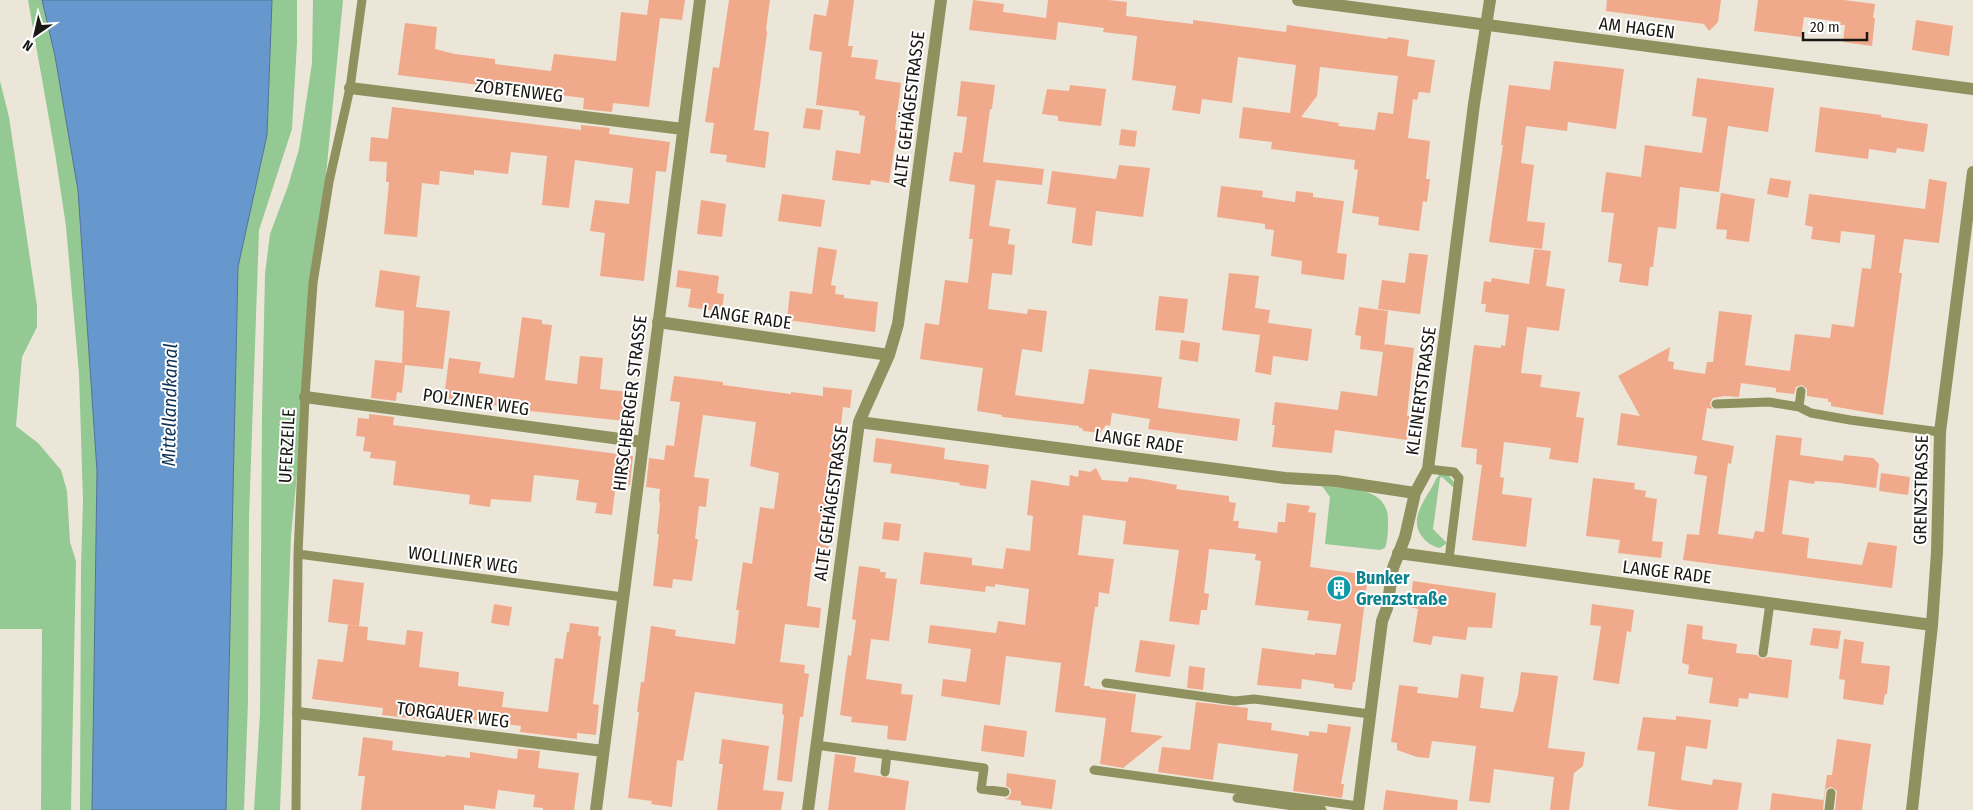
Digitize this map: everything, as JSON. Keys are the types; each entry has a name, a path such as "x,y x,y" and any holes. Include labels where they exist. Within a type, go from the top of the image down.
{"street":[{"name":"HIRSCHBERGER STRASSE","path":"596,810 683,129 689,111 700,0"},
{"name":"ALTE GEHÄGESTRASSE","path":"808,810 859,422 889,355 898,324 941,0"},
{"name":"AM HAGEN","path":"1304,0 1973,89"},
{"name":"KLEINERTSTRASSE","path":"1358,808 1382,621 1387,608 1393,568 1405,537 1415,493 1428,468 1473,113 1490,0"},
{"name":"ZOBTENWEG","path":"350,88 683,129"},
{"name":"GRENZSTRASSE","path":"1912,810 1932,625 1937,552 1940,432 1973,172"},
{"name":"LANGE RADE","path":"658,322 889,355"},
{"name":"POLZINER WEG","path":"305,397 643,442"},
{"name":"LANGE RADE","path":"859,422 1284,478 1336,481 1415,493"},
{"name":"LANGE RADE","path":"1398,553 1449,558 1493,567 1932,625"},
{"name":"TORGAUER WEG","path":"298,713 603,751"}],"lane":[{"name":"UFERZEILE","path":"296,810 298,554 305,397 313,283 329,182 350,88 362,0"},
{"path":"1799,407 1801,391"},
{"path":"1716,404 1769,402 1799,407 1810,413 1940,432"},
{"path":"1428,468 1454,472 1459,478 1449,558"},
{"name":"WOLLINER WEG","path":"298,554 623,597"},
{"path":"1763,653 1770,604"},
{"path":"1106,683 1235,701 1254,698 1370,714"},
{"path":"816,745 984,768 981,789 1005,792"},
{"path":"885,772 888,754"},
{"path":"1094,770 1358,808"},
{"path":"1829,810 1832,793"},
{"path":"1237,798 1322,810"}],"green space":[{"path":"28,0 42,0 55,56 78,190 97,471 92,810 80,810 83,501 79,374 66,226"},
{"path":"272,0 297,0 297,43 292,129 259,230 249,518 248,702 244,810 226,810 238,267 267,135"},
{"path":"313,0 343,0 291,536 280,810 254,810 260,714 265,274 270,234 288,186 299,149 312,63"},
{"path":"0,81 9,117 37,306 37,327 22,357 16,426 38,443 61,470 67,491 70,542 76,561 71,810 41,810 42,629 0,629"},
{"path":"1447,474 1454,482 1454,488 1442,477 1440,478 1433,529 1447,543 1440,548 1431,545 1421,535 1417,521 1421,506 1436,479 1439,475"},
{"path":"1322,486 1354,489 1374,495 1382,501 1388,521 1385,548 1380,550 1325,544 1330,497"}],"water":[{"name":"Mittellandkanal","path":"42,0 272,0 267,135 238,267 226,810 92,810 97,471 78,190 55,56"}],"building":[{"path":"649,0 685,0 682,20 660,18 649,107 613,103 612,112 583,109 584,98 398,75 405,23 437,27 435,49 455,54 495,59 495,64 551,71 554,54 616,61 621,12 647,15"},
{"path":"729,0 770,0 754,130 769,132 765,168 726,162 727,155 710,153 714,123 705,122 713,67 719,68"},
{"path":"829,0 854,0 848,46 853,46 851,57 878,60 875,79 901,83 895,130 897,130 889,183 871,180 870,185 832,180 836,150 860,154 865,116 859,115 859,111 816,105 822,52 809,50 814,14 826,16"},
{"path":"973,0 1004,4 1003,12 1046,18 1048,0 1108,0 1127,2 1126,16 1193,24 1193,20 1286,32 1287,25 1387,39 1388,37 1409,40 1407,56 1435,60 1430,93 1419,92 1417,100 1413,99 1408,138 1430,141 1426,179 1430,179 1427,202 1423,201 1419,231 1378,225 1379,217 1352,213 1358,170 1354,169 1355,160 1271,149 1272,142 1239,138 1243,107 1290,113 1296,65 1238,57 1232,103 1202,99 1200,114 1172,110 1176,86 1132,80 1137,36 1103,32 1104,28 1058,22 1056,40 969,30","holes":["1320,67 1398,76 1393,114 1378,112 1375,130 1338,126 1339,123 1301,117 1317,96"]},
{"path":"1607,0 1721,0 1718,22 1709,31 1704,24 1606,11"},
{"path":"1758,0 1844,0 1875,4 1872,46 1843,42 1845,25 1840,25 1841,22 1804,17 1801,37 1754,31"},
{"path":"1916,20 1953,26 1949,56 1912,50"},
{"path":"1554,61 1624,69 1616,129 1568,122 1567,131 1526,126 1521,163 1534,165 1527,221 1545,223 1542,249 1489,242 1503,145 1501,145 1509,85 1550,90"},
{"path":"1697,78 1774,88 1768,132 1728,126 1719,192 1680,187 1676,229 1658,227 1653,267 1650,267 1648,286 1619,282 1622,264 1608,262 1614,213 1601,212 1606,172 1641,177 1645,145 1702,153 1707,118 1692,116"},
{"path":"961,81 995,85 983,162 1044,169 1042,185 996,180 989,226 1010,229 1008,244 1015,245 1012,275 992,273 988,309 1027,314 1028,309 1047,311 1042,352 1022,349 1015,395 1082,404 1084,403 1089,369 1162,377 1158,408 1240,419 1237,441 1148,429 1150,419 1112,413 1110,426 1106,425 1100,433 1083,431 1079,426 1002,417 1002,415 977,411 983,368 920,359 925,323 939,325 945,280 968,283 973,239 969,239 975,185 949,181 954,152 962,153 967,117 957,116"},
{"path":"1070,85 1106,89 1101,126 1058,121 1058,116 1042,114 1047,89 1069,91"},
{"path":"392,107 581,130 581,125 610,128 609,134 670,142 666,172 656,171 644,281 600,276 605,233 590,231 595,200 629,204 633,168 575,160 569,208 542,205 547,156 511,152 508,174 474,170 474,175 440,171 439,185 422,183 417,237 384,234 389,182 386,182 387,162 369,161 371,137 388,139"},
{"path":"1820,107 1881,115 1881,117 1928,124 1924,152 1897,148 1896,153 1869,149 1868,159 1815,152"},
{"path":"806,108 823,110 820,130 803,128"},
{"path":"1121,129 1137,131 1135,147 1119,145"},
{"path":"1119,165 1150,168 1143,217 1096,211 1092,246 1072,243 1076,208 1047,204 1052,171 1116,179"},
{"path":"1770,178 1791,181 1788,198 1767,194"},
{"path":"1929,179 1947,182 1939,243 1904,239 1899,273 1902,273 1883,415 1831,406 1831,402 1828,402 1828,399 1807,396 1807,389 1802,385 1796,387 1794,394 1776,392 1776,388 1741,383 1739,397 1725,396 1713,398 1710,405 1713,409 1707,408 1702,440 1734,446 1731,464 1728,463 1718,534 1753,539 1755,531 1764,532 1776,435 1802,438 1800,455 1843,461 1844,455 1873,458 1879,464 1876,488 1815,481 1814,484 1789,480 1782,534 1809,538 1807,558 1862,565 1868,542 1897,546 1892,588 1683,560 1687,534 1699,535 1707,476 1694,474 1697,456 1617,445 1621,413 1640,416 1618,376 1670,347 1668,361 1674,362 1673,369 1705,374 1707,362 1713,362 1719,311 1752,315 1745,365 1790,371 1795,334 1830,338 1832,324 1854,327 1862,268 1871,269 1875,235 1841,231 1840,243 1811,239 1813,227 1805,225 1809,194 1925,209"},
{"path":"1221,186 1263,191 1262,197 1295,202 1296,191 1313,193 1313,197 1344,201 1337,253 1347,254 1344,280 1301,274 1302,261 1271,256 1274,230 1265,229 1265,224 1217,217"},
{"path":"1721,193 1755,199 1749,242 1726,239 1727,230 1716,229"},
{"path":"782,194 825,200 821,227 778,221"},
{"path":"701,200 726,204 722,237 697,234"},
{"path":"818,247 837,250 831,285 836,286 835,294 844,295 844,298 878,302 875,332 787,320 790,291 812,294"},
{"path":"1534,249 1551,251 1546,286 1565,289 1559,331 1527,327 1521,373 1542,375 1540,387 1580,392 1576,417 1584,418 1578,463 1549,459 1551,448 1504,442 1500,477 1504,478 1502,494 1532,498 1526,547 1472,540 1482,465 1476,464 1477,449 1461,447 1474,345 1501,348 1501,345 1505,346 1509,315 1485,312 1486,304 1481,304 1484,281 1491,282 1492,278 1529,284"},
{"path":"1409,253 1428,255 1420,314 1378,309 1382,280 1405,283"},
{"path":"380,270 420,276 416,307 450,311 443,369 405,365 402,393 397,392 396,401 371,398 375,360 402,363 404,311 375,307"},
{"path":"678,270 719,276 717,293 724,294 722,312 688,307 691,289 676,287"},
{"path":"1229,273 1259,276 1255,308 1270,310 1268,323 1312,329 1308,361 1273,356 1271,375 1255,372 1260,335 1222,330"},
{"path":"1159,296 1188,299 1184,333 1155,330"},
{"path":"1359,307 1388,311 1384,344 1414,348 1407,416 1410,416 1407,440 1335,430 1332,453 1272,447 1275,425 1272,425 1275,402 1338,410 1341,391 1377,396 1383,352 1360,349 1361,336 1355,335"},
{"path":"522,317 542,320 542,324 552,325 545,380 577,384 580,356 603,358 600,389 638,393 635,422 500,408 500,406 444,398 449,358 481,362 479,373 514,378"},
{"path":"1181,340 1200,343 1198,362 1179,359"},
{"path":"674,376 723,382 723,385 791,394 791,392 823,396 823,387 852,390 850,408 843,407 840,435 838,435 833,467 829,501 832,501 826,546 829,546 827,564 812,562 807,606 821,608 819,628 785,624 780,662 805,665 804,673 809,674 803,717 800,717 792,782 777,780 784,715 782,714 783,704 695,692 683,761 677,760 672,807 651,804 652,801 628,798 641,682 644,682 651,626 676,630 675,636 735,644 739,610 736,610 743,562 752,564 760,507 774,509 779,473 750,466 756,422 703,415 694,477 709,479 706,507 699,506 695,539 698,539 692,581 673,579 672,588 653,586 659,534 657,534 660,489 646,487 649,458 664,460 666,445 674,446 680,402 670,401"},
{"path":"369,414 394,417 393,425 633,456 630,485 616,483 612,515 595,513 597,503 576,500 579,480 534,475 531,502 491,499 490,507 469,504 470,495 393,485 396,461 370,458 371,452 363,451 365,437 356,436 358,418 369,419"},
{"path":"876,438 945,448 944,459 989,465 986,489 959,485 960,483 890,473 892,464 873,462"},
{"path":"1096,468 1102,480 1128,482 1129,477 1177,485 1176,489 1229,496 1229,502 1236,503 1233,521 1239,521 1238,528 1277,533 1278,522 1285,522 1287,503 1310,506 1308,512 1316,513 1310,567 1368,575 1355,682 1353,682 1352,690 1334,688 1334,684 1302,679 1301,689 1257,685 1262,648 1315,655 1315,653 1336,655 1341,624 1307,620 1309,611 1255,605 1261,561 1255,560 1256,554 1209,549 1204,593 1209,594 1207,610 1201,610 1199,625 1169,621 1179,550 1123,544 1126,521 1083,515 1078,555 1114,559 1109,594 1099,592 1098,607 1095,607 1084,686 1136,694 1131,732 1163,736 1123,768 1100,764 1106,718 1055,712 1061,663 1006,656 1000,705 941,696 943,679 966,682 971,649 928,643 930,625 996,633 998,621 1025,625 1029,589 995,584 995,587 986,586 985,592 920,584 924,552 972,558 972,565 1003,569 1006,548 1030,551 1033,516 1027,515 1031,480 1069,486 1070,475 1078,477 1079,470 1090,472"},
{"path":"1881,473 1910,477 1908,495 1879,491"},
{"path":"1593,478 1635,483 1634,489 1646,491 1645,497 1657,499 1652,541 1663,542 1661,558 1618,553 1620,540 1586,536"},
{"path":"884,522 901,524 899,541 882,539"},
{"path":"859,566 880,569 880,572 886,572 885,578 897,579 889,641 871,639 866,679 902,684 901,694 913,695 906,741 887,739 888,726 851,722 852,717 840,715 848,655 851,656 856,620 852,619"},
{"path":"333,579 364,583 359,626 328,622"},
{"path":"1413,581 1496,593 1492,628 1468,627 1466,640 1433,636 1431,645 1413,642 1418,609 1410,607"},
{"path":"494,604 512,607 509,626 491,623"},
{"path":"1592,604 1634,610 1631,632 1627,631 1619,684 1593,680 1601,626 1590,625"},
{"path":"570,623 599,627 598,636 601,636 593,704 599,705 596,735 577,733 577,739 520,732 521,726 439,715 438,721 382,715 383,708 312,699 318,659 343,662 348,625 368,627 367,640 405,645 407,630 423,632 419,667 459,672 458,686 504,692 502,707 548,712 555,658 563,659"},
{"path":"1687,624 1703,626 1702,639 1737,644 1736,653 1757,655 1762,659 1768,657 1792,660 1788,698 1749,693 1748,699 1739,698 1738,707 1709,703 1713,678 1688,674 1689,665 1682,663"},
{"path":"1813,628 1841,631 1838,649 1810,645"},
{"path":"1844,639 1864,642 1861,663 1890,666 1887,694 1885,694 1883,705 1843,699 1845,680 1839,679"},
{"path":"1140,640 1175,645 1170,677 1135,672"},
{"path":"1189,666 1205,668 1203,690 1187,688"},
{"path":"1521,672 1558,676 1548,748 1585,752 1583,766 1574,773 1569,810 1550,810 1554,777 1494,769 1490,803 1469,801 1476,746 1432,741 1429,758 1417,757 1397,750 1397,743 1391,742 1399,685 1418,687 1417,693 1458,698 1461,674 1484,677 1480,708 1513,712 1518,695"},
{"path":"1196,702 1248,708 1247,720 1272,723 1271,730 1309,736 1309,731 1327,733 1328,724 1351,727 1341,784 1344,784 1342,798 1293,791 1298,754 1218,743 1213,780 1158,772 1162,747 1190,750"},
{"path":"1676,716 1711,720 1707,749 1686,746 1681,780 1712,785 1713,779 1742,783 1738,810 1677,810 1648,806 1655,752 1637,750 1643,717 1676,720"},
{"path":"984,725 1027,731 1024,757 981,751"},
{"path":"363,737 393,741 392,750 445,757 446,755 470,758 470,752 517,759 518,749 540,751 538,768 579,773 574,810 543,810 543,808 533,807 535,795 498,790 495,809 464,805 464,810 361,810 365,776 358,776"},
{"path":"722,739 769,746 763,790 784,792 781,810 717,810 723,764 719,764"},
{"path":"1837,739 1871,744 1862,810 1835,810 1837,791 1831,787 1826,789 1823,810 1770,810 1772,793 1823,800 1823,803 1827,775 1832,775"},
{"path":"835,754 856,757 854,772 909,781 905,810 828,810"},
{"path":"1007,773 1056,780 1052,809 1021,805 1021,801 1004,799 1008,798 1011,793 1011,789 1006,786"},
{"path":"1386,790 1458,800 1457,810 1383,810"}],"place":[{"name":"Bunker Grenzstraße","path":"1339,588"}]}
